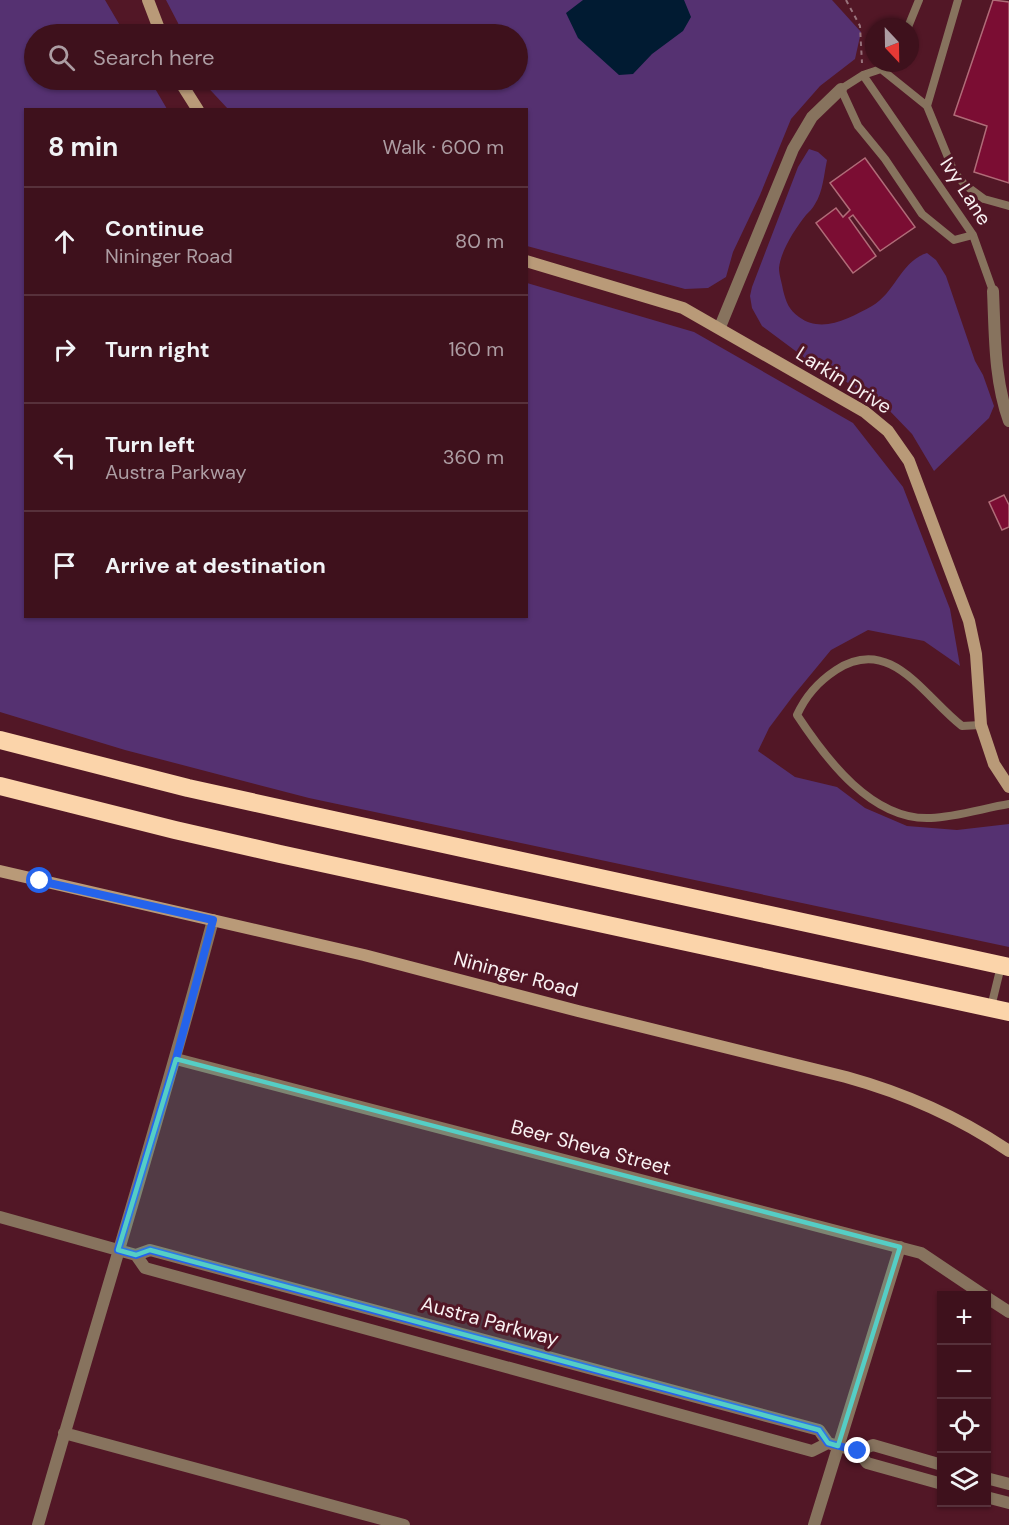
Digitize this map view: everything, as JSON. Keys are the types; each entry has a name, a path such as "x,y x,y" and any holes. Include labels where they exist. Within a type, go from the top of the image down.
{"highway":[{"path":"0,740 188,788 1005,966"},
{"path":"0,786 280,854 1000,1010"}],"street":[{"path":"148,0 157,24"},
{"path":"720,327 793,149 812,117 841,89"},
{"path":"185,90 197,108"},
{"name":"Larkin Drive","path":"528,262 683,308 720,327 865,412 888,431 909,461 969,621 976,654 981,725 994,764 1009,787"},
{"name":"Ivy Lane","path":"993,291 997,376 1009,421"},
{"name":"Nininger Road","path":"0,870 364,955 865,1082 935,1108 1009,1151"},
{"path":"38,1525 176,1059 213,920"},
{"name":"Beer Sheva Street","path":"176,1059 921,1253 978,1291"},
{"name":"Austra Parkway","path":"0,1217 136,1255 150,1250 807,1426 819,1430 833,1445"},
{"path":"814,1525 833,1445 900,1247"},
{"name":"Austra Parkway","path":"136,1255 145,1268 812,1451 833,1445 858,1451 873,1445 937,1464"},
{"name":"Beer Sheva Street","path":"991,1299 1009,1312"},
{"path":"64,1433 404,1525"},
{"name":"Austra Parkway","path":"858,1451 867,1463 937,1483"},
{"path":"991,1479 1009,1484"},
{"path":"991,1498 1009,1503"}],"lane":[{"path":"912,18 919,0"},
{"path":"927,106 958,0"},
{"path":"870,72 841,89 858,126 885,159 922,214 954,240 973,235"},
{"path":"890,72 927,106 954,172 965,185 984,199 1009,206"},
{"name":"Ivy Lane","path":"863,75 973,235 993,291"},
{"path":"981,725 962,726 948,715 916,681 894,665 879,660 860,659 844,664 822,679 805,698 797,715 813,739 859,791 894,813 930,819 1009,804"},
{"path":"1000,1010 1005,966"}],"path":[{"path":"846,0 860,26 863,75"}],"highlighted area":[{"path":"176,1059 900,1247 838,1446 828,1443 819,1430 150,1250 136,1255 118,1250"}],"shaded area":[{"path":"0,0 105,0 119,24 24,24 24,90 156,90 166,108 24,108 24,618 528,618 528,283 694,332 853,423 903,487 950,609 960,666 924,641 868,630 831,650 769,728 758,751 795,777 837,787 865,808 907,826 957,830 1009,824 1009,947 309,798 125,750 0,712"},
{"path":"166,0 832,0 861,32 855,59 820,86 791,119 760,195 733,252 726,277 708,288 685,289 528,246 528,108 227,108 210,90 528,90 528,24 178,23"},
{"path":"809,149 818,152 827,160 818,199 789,240 779,268 785,298 790,309 808,322 817,324 836,322 855,315 880,300 911,263 927,253 936,260 946,276 975,361 983,375 994,406 989,418 934,471 912,434 886,407 809,361 762,326 752,308 750,296 752,287 798,167"}],"water":[{"path":"583,0 684,0 691,17 683,31 652,54 633,74 619,75 578,38 566,13"}],"building":[{"path":"993,0 1009,2 1009,183 974,172 987,126 954,115"},
{"path":"865,158 915,227 880,251 853,215 849,218 876,256 853,273 816,223 836,208 843,217 850,210 830,183"},
{"path":"1004,495 1009,505 1009,527 1002,530 989,502"}],"route":[{"path":"40,881 213,920 176,1059 118,1250 136,1255 150,1250 819,1430 828,1443 858,1451"}]}
